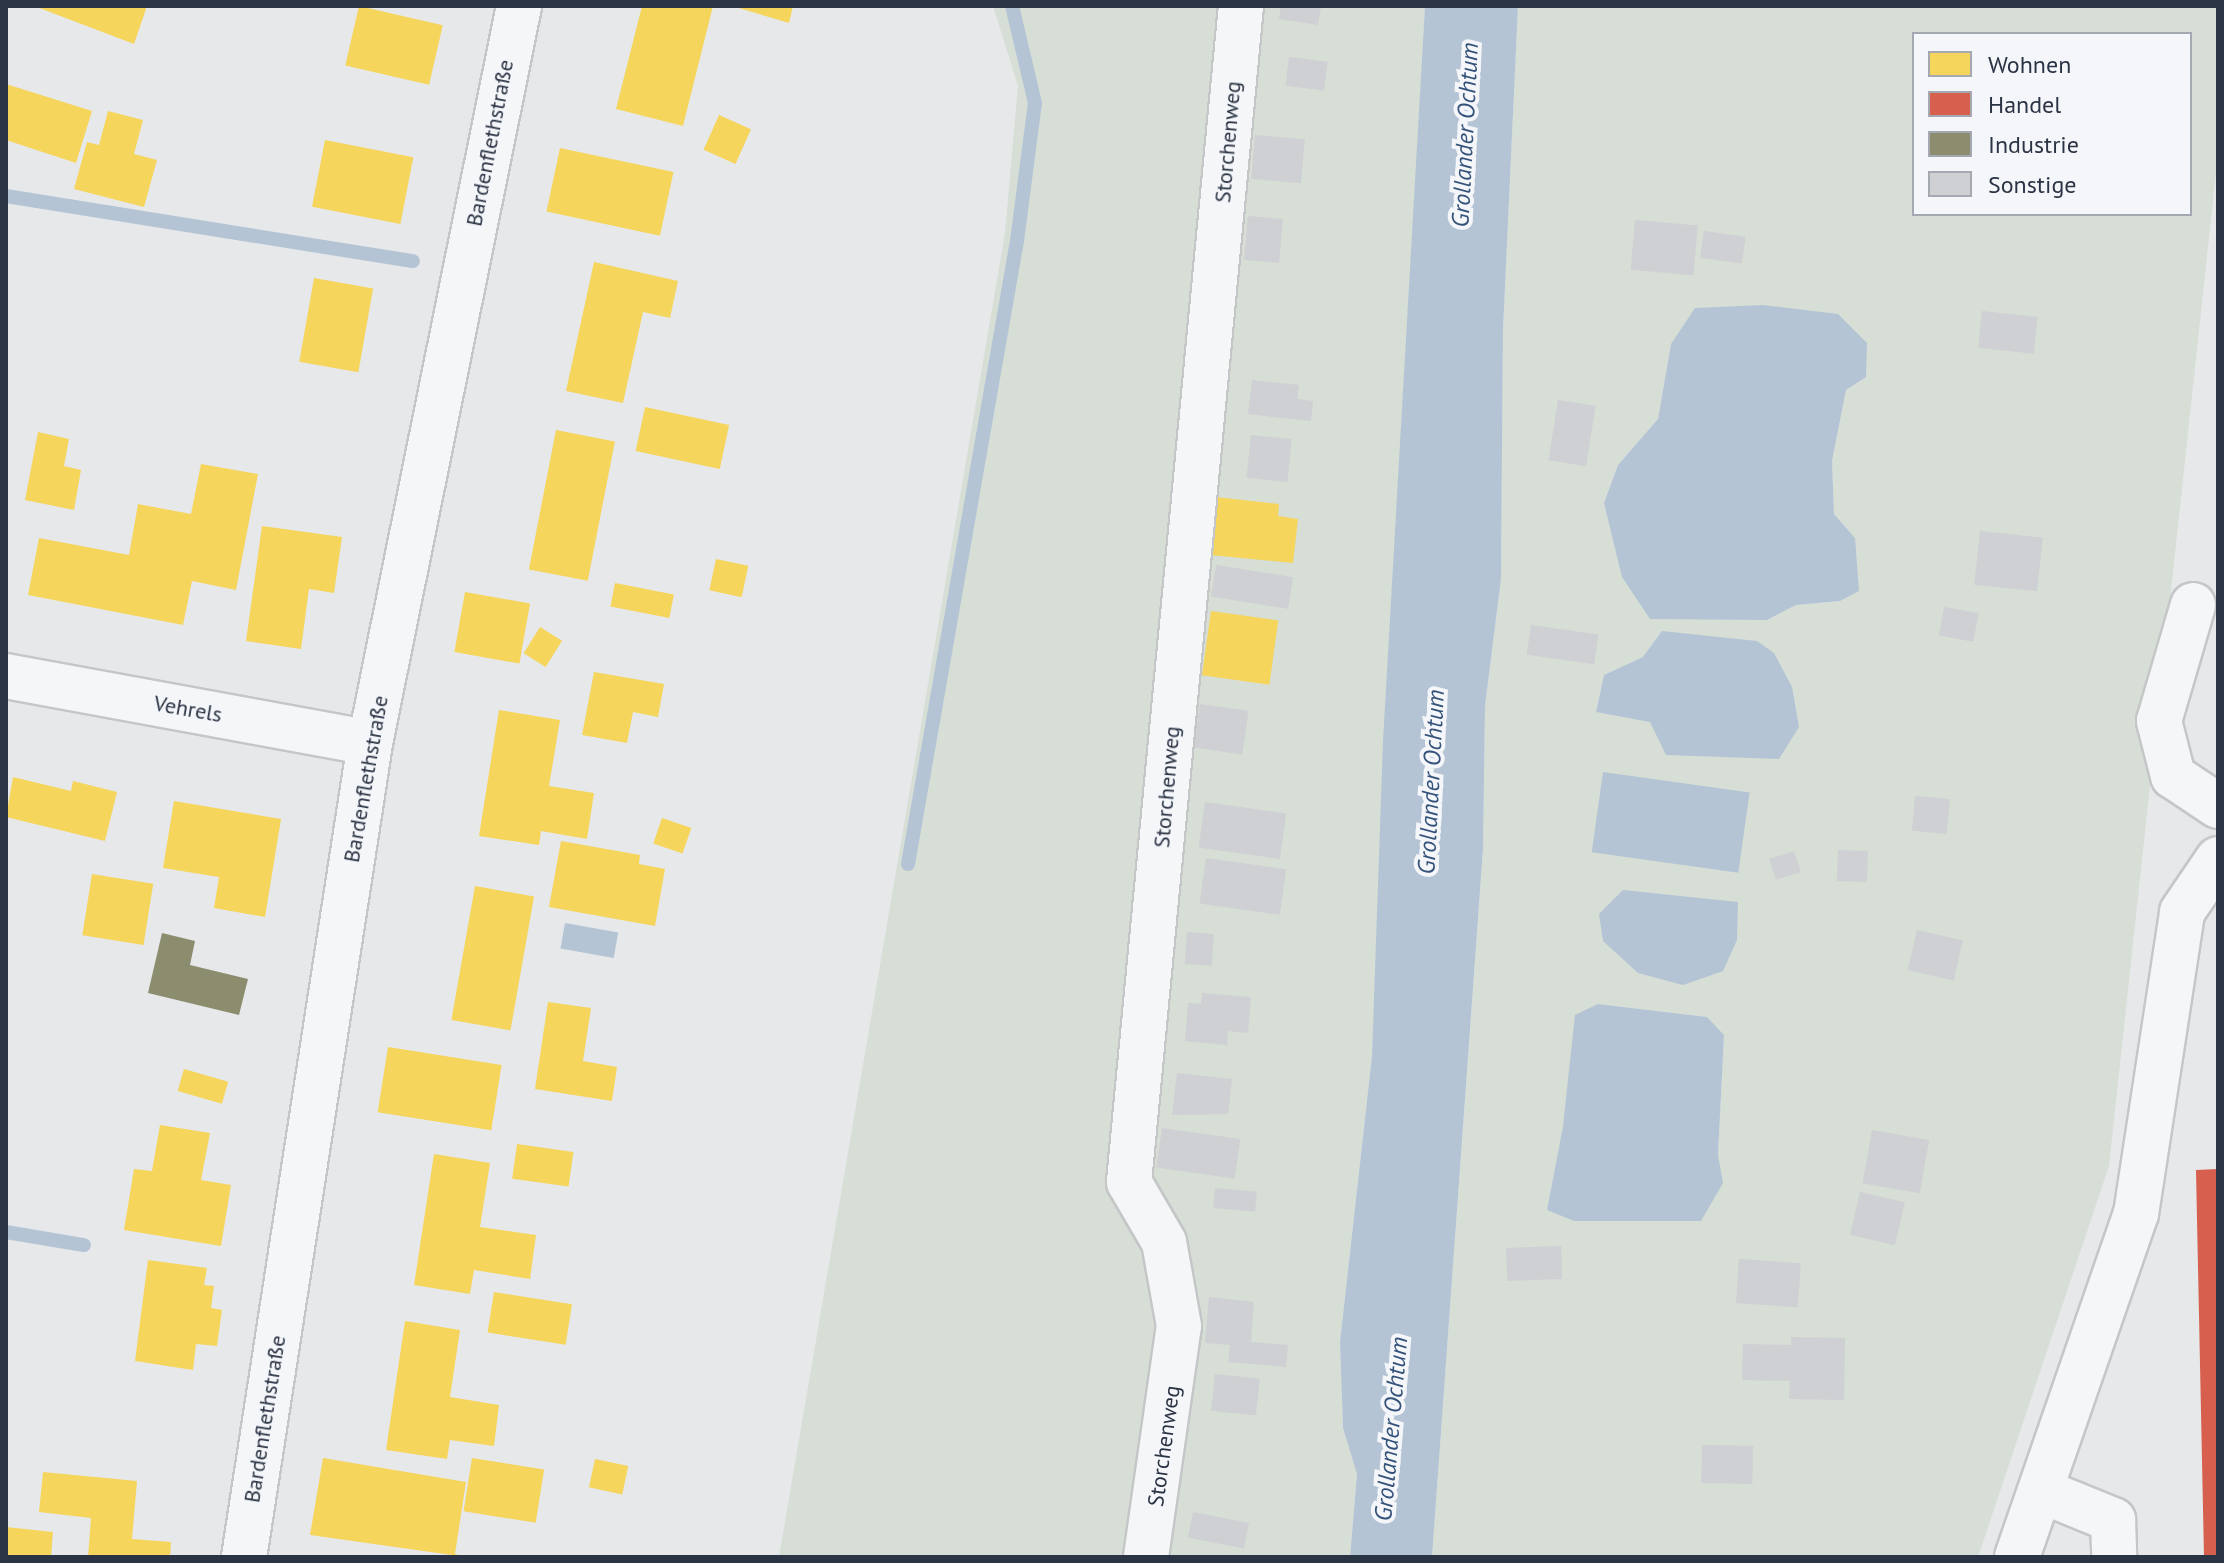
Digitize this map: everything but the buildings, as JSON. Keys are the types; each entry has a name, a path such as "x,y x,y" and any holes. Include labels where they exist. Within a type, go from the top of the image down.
{"street":[{"name":"Bardenflethstraße","path":"244,1557 370,743 519,6"},
{"name":"Storchenweg","path":"1146,1557 1179,1326 1164,1242 1129,1182 1241,6"},
{"path":"2193,605 2159,721 2173,776 2218,806"},
{"name":"Vehrels","path":"6,676 370,743"},
{"path":"2017,1557 2136,1214 2182,912 2218,859"},
{"path":"2042,1491 2113,1520 2114,1557"}],"shaded area":[{"path":"993,6 1425,6 1372,1056 1340,1342 1343,1428 1357,1474 1350,1557 779,1557 1005,233 1018,86"},
{"path":"1518,6 2218,6 2218,154 2109,1166 1978,1557 1432,1557 1483,849 1485,706 1501,579 1503,330","holes":["1671,344 1846,390 1832,461 1834,514 1855,538 1840,601 1796,605 1767,620 1609,517 1604,503 1618,465 1658,419","1643,657 1596,711 1604,675","1598,1004 1707,1017 1724,1035 1718,1155 1547,1210 1563,1126"]}],"water":[{"name":"Grollander Ochtum","path":"1425,6 1518,6 1503,330 1501,579 1485,706 1483,849 1432,1557 1350,1557 1357,1474 1343,1428 1340,1342 1372,1056 1383,741"},
{"path":"1763,305 1838,314 1867,343 1866,377 1846,390 1832,461 1834,514 1855,538 1859,591 1840,601 1796,605 1767,620 1650,619 1622,577 1604,503 1618,465 1658,419 1671,344 1695,308"},
{"path":"1662,631 1757,641 1774,653 1792,687 1799,727 1779,759 1666,755 1650,722 1596,712 1604,675 1643,657"},
{"path":"1603,772 1750,793 1738,873 1592,852"},
{"path":"1623,890 1738,902 1737,940 1723,971 1683,985 1638,973 1603,941 1599,914"},
{"path":"565,923 618,932 614,958 560,949"},
{"path":"1598,1004 1707,1017 1724,1035 1718,1155 1723,1183 1701,1221 1574,1221 1547,1210 1563,1126 1575,1015"}],"waterway":[{"path":"908,864 1017,241 1035,103 1012,6"},
{"path":"6,196 413,261"},
{"path":"6,1232 84,1245"}]}
